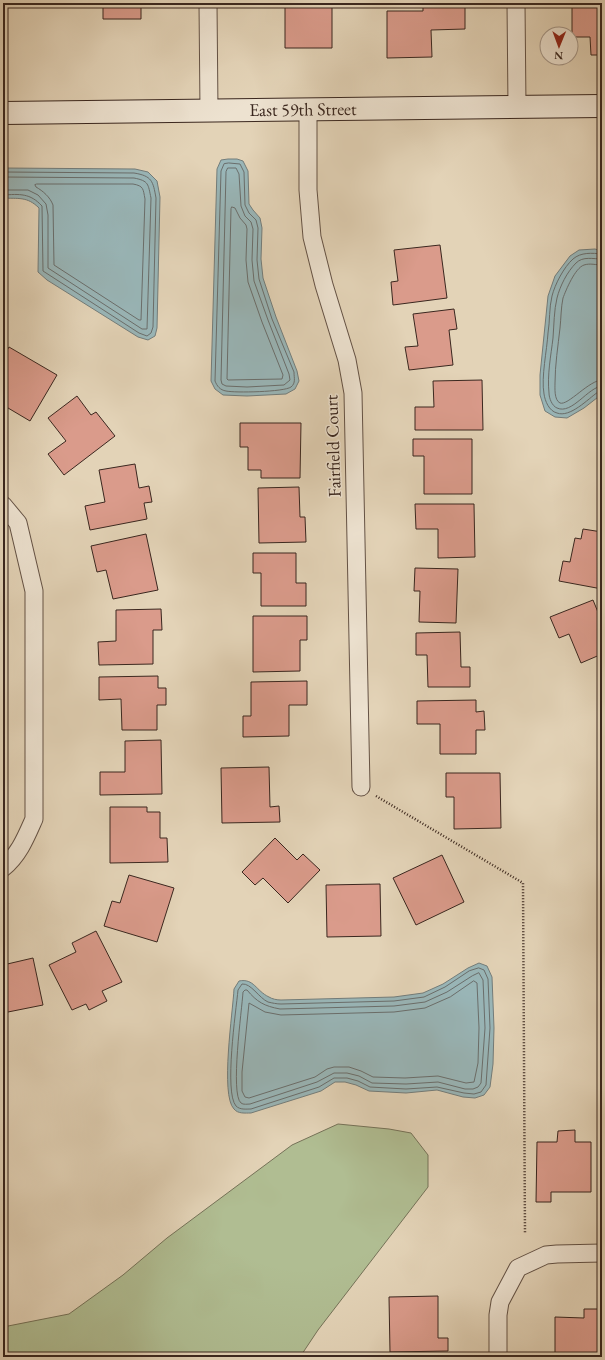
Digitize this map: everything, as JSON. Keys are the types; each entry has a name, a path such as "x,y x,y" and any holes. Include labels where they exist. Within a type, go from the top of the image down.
{"street":[{"path":"208,3 209,110"},
{"path":"516,3 517,107"},
{"name":"East 59th Street","path":"3,113 602,106"},
{"name":"Fairfield Court","path":"308,109 308,190 312,236 324,285 347,360 353,393 361,787"},
{"path":"3,505 18,523 34,591 34,819 25,840 7,865"},
{"path":"498,1357 498,1315 500,1302 518,1268 546,1255 602,1253"}],"path":[{"path":"361,787 523,883 525,1234"}],"green space":[{"path":"338,1124 389,1129 411,1133 428,1155 428,1187 318,1330 300,1357 3,1357 3,1327 69,1314 123,1275 167,1238 292,1145"}],"water":[{"path":"228,159 243,161 248,171 249,204 260,218 262,228 261,259 263,278 297,371 299,381 295,389 286,394 247,396 223,395 215,389 211,381 217,169 221,160"},
{"path":"3,168 135,169 148,172 157,181 160,197 157,328 155,336 148,340 138,337 47,280 38,272 39,208 35,204 26,200 18,198 3,198"},
{"path":"595,249 602,251 602,394 584,408 567,418 555,417 545,411 540,395 540,375 548,296 555,276 570,256 579,250"},
{"path":"479,963 487,966 492,977 494,1028 493,1064 490,1087 484,1095 475,1098 463,1097 437,1090 406,1093 369,1091 345,1082 335,1082 321,1091 251,1113 244,1113 234,1109 230,1101 228,1087 228,1052 234,989 239,981 248,981 265,994 278,1000 394,997 423,993 443,984 468,968"}],"building":[{"path":"103,3 141,3 141,19 103,19"},
{"path":"285,3 332,3 332,48 285,48"},
{"path":"595,4 595,7 602,7 602,55 591,55 590,37 579,37 579,26 572,26 572,5"},
{"path":"423,6 465,6 465,29 431,30 432,57 387,58 387,11 423,11"},
{"path":"440,245 447,298 393,305 391,282 398,281 394,250"},
{"path":"454,309 457,329 449,330 453,365 409,370 405,347 418,346 413,314"},
{"path":"9,347 57,375 30,421 3,405 3,357"},
{"path":"482,380 483,430 415,430 415,407 434,407 433,381"},
{"path":"77,396 91,415 96,412 115,436 64,475 48,454 66,441 48,418"},
{"path":"240,423 301,423 300,478 261,478 261,470 248,470 248,447 240,447"},
{"path":"413,439 472,439 472,494 424,494 424,456 413,456"},
{"path":"135,464 139,488 149,486 152,502 144,503 147,519 90,530 85,506 105,502 99,470"},
{"path":"299,487 300,517 305,517 306,542 259,543 258,488"},
{"path":"415,504 474,504 475,557 438,558 438,529 416,529"},
{"path":"583,529 602,532 602,589 559,581 563,561 570,562 575,538 581,539"},
{"path":"146,534 158,590 113,599 106,570 97,572 91,546"},
{"path":"253,553 296,553 296,583 306,583 306,606 261,606 261,573 253,573"},
{"path":"415,568 458,569 456,623 419,622 420,591 414,591"},
{"path":"593,600 602,622 602,654 581,663 569,634 559,638 550,617"},
{"path":"161,609 162,630 153,630 153,664 99,665 98,642 116,641 116,610"},
{"path":"253,616 307,616 307,640 300,640 300,671 253,672"},
{"path":"460,632 461,667 470,667 470,687 428,687 427,655 416,655 416,633"},
{"path":"158,676 158,688 166,688 166,705 157,705 157,730 122,730 121,699 99,700 99,677"},
{"path":"307,681 307,705 289,705 289,736 243,737 243,716 251,716 251,682"},
{"path":"476,700 476,712 484,711 485,730 476,730 476,754 440,754 440,724 417,724 417,701"},
{"path":"161,740 162,794 100,795 100,772 125,772 125,741"},
{"path":"269,767 270,807 279,806 280,822 222,823 221,768"},
{"path":"446,773 500,773 501,828 454,829 454,797 446,797"},
{"path":"110,807 147,807 147,812 160,812 160,838 167,838 168,862 110,863"},
{"path":"275,838 297,860 303,854 320,870 288,903 263,878 255,885 242,872"},
{"path":"442,855 464,902 416,925 393,878"},
{"path":"129,875 174,888 157,942 104,926 112,901 120,903"},
{"path":"380,884 381,936 327,937 326,885"},
{"path":"96,931 122,982 102,991 107,1001 89,1010 86,1004 72,1010 49,965 76,952 72,943"},
{"path":"33,958 43,1005 3,1013 3,965"},
{"path":"575,1130 575,1142 591,1142 591,1192 551,1192 551,1202 536,1202 537,1142 557,1142 558,1131"},
{"path":"600,1151 602,1151 602,1185 601,1185"},
{"path":"438,1296 438,1338 448,1338 448,1351 390,1352 389,1297"},
{"path":"584,1309 602,1309 602,1357 555,1357 555,1317 584,1318"}]}
